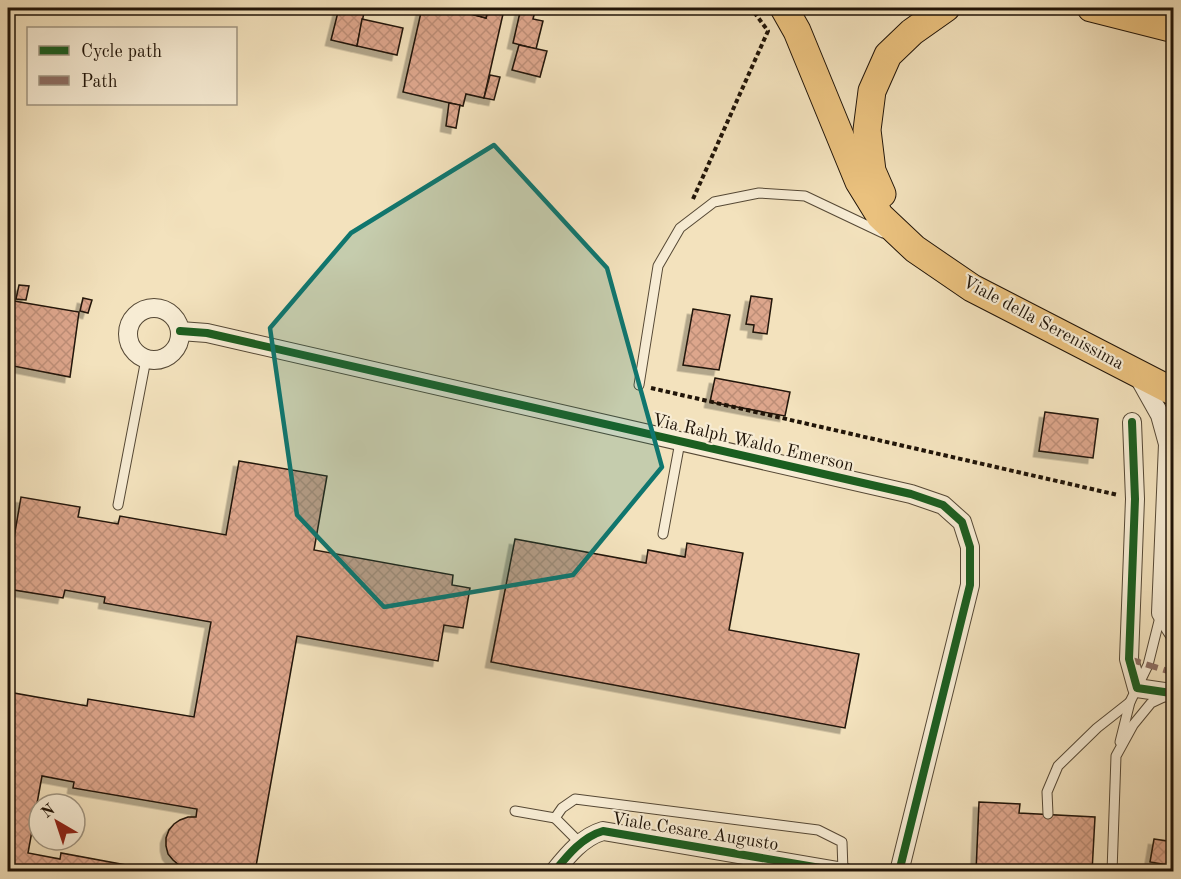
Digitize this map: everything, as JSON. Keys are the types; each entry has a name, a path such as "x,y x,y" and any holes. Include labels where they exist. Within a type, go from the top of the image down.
{"main road":[{"path":"784,8 797,31 859,182 880,216 915,249"},
{"path":"915,249 890,213 872,171 867,130 872,91 888,55 912,32 946,8"},
{"path":"1091,8 1173,29"},
{"name":"Viale della Serenissima","path":"915,249 972,288 1173,393"}],"street":[{"path":"156,307 164,309 171,313 177,321 180,331 179,342 174,351 166,357 156,360 146,359 136,354 130,346 127,330 134,316 140,311 156,307"},
{"name":"Via Ralph Waldo Emerson","path":"180,331 207,333 911,494 943,505 962,522 970,547 970,585 899,872"},
{"path":"1137,374 1160,415 1168,444 1167,618 1173,633"},
{"path":"1132,422 1135,499 1129,659 1133,695 1172,693"},
{"name":"Viale Cesare Augusto","path":"554,872 580,844 592,834 603,831 843,871"},
{"path":"565,872 567,863 580,844"}],"lane":[{"path":"639,385 658,266 680,228 714,202 759,193 805,196 915,249"},
{"path":"118,505 146,359"},
{"path":"663,534 680,442"},
{"path":"1112,872 1116,756 1133,695 1167,618"},
{"path":"1116,756 1133,725 1151,703 1172,693"},
{"path":"1048,814 1047,792 1058,765 1133,695"},
{"path":"555,818 562,808 575,799 818,830 842,842 843,871"},
{"path":"515,811 555,818 580,844"}],"path":[{"path":"680,228 768,31 752,8"},
{"path":"639,385 1135,499"}],"highlighted area":[{"path":"494,145 607,268 662,467 573,575 384,607 297,515 270,328 351,233"}],"building":[{"path":"339,8 365,8 357,46 331,40"},
{"path":"422,8 449,8 486,18 488,11 503,14 484,98 466,94 463,106 403,92"},
{"path":"449,8 488,8 486,18"},
{"path":"521,8 536,8 533,19 543,21 536,49 513,43"},
{"path":"362,19 403,28 397,55 357,46"},
{"path":"519,45 547,51 540,77 512,70"},
{"path":"490,75 500,77 494,100 484,98"},
{"path":"449,103 460,105 456,128 446,126"},
{"path":"19,285 29,286 26,300 16,299"},
{"path":"751,296 772,299 767,334 753,332 754,325 746,324"},
{"path":"83,298 92,300 88,313 80,311"},
{"path":"8,300 79,312 70,377 8,365"},
{"path":"693,309 730,315 719,370 683,365"},
{"path":"715,378 790,392 785,416 710,402"},
{"path":"1045,412 1098,419 1093,458 1039,451"},
{"path":"239,461 327,476 314,550 453,575 452,585 470,588 463,628 444,625 438,661 297,636 255,872 186,872 187,868 173,860 166,846 169,830 180,820 196,817 197,809 73,788 74,782 42,776 39,792 27,792 28,853 60,859 61,853 164,872 8,872 8,692 87,706 88,699 194,717 211,622 104,603 105,597 65,590 63,598 8,589 8,573 21,497 80,507 78,517 118,524 120,516 226,535"},
{"path":"515,539 646,563 648,550 685,557 687,543 743,553 729,630 859,654 845,728 491,662"},
{"path":"979,802 1020,804 1019,813 1095,817 1092,872 1017,870 1017,872 976,872"},
{"path":"1154,839 1174,842 1174,866 1150,862"}],"marked path":[{"path":"1129,659 1174,673"}],"cycle path":[{"path":"180,331 207,333 911,494 943,505 962,522 970,547 970,585 899,872"},
{"path":"1132,422 1135,499 1129,659 1137,688 1171,693"},
{"path":"554,872 582,842 603,831 844,872"}]}
